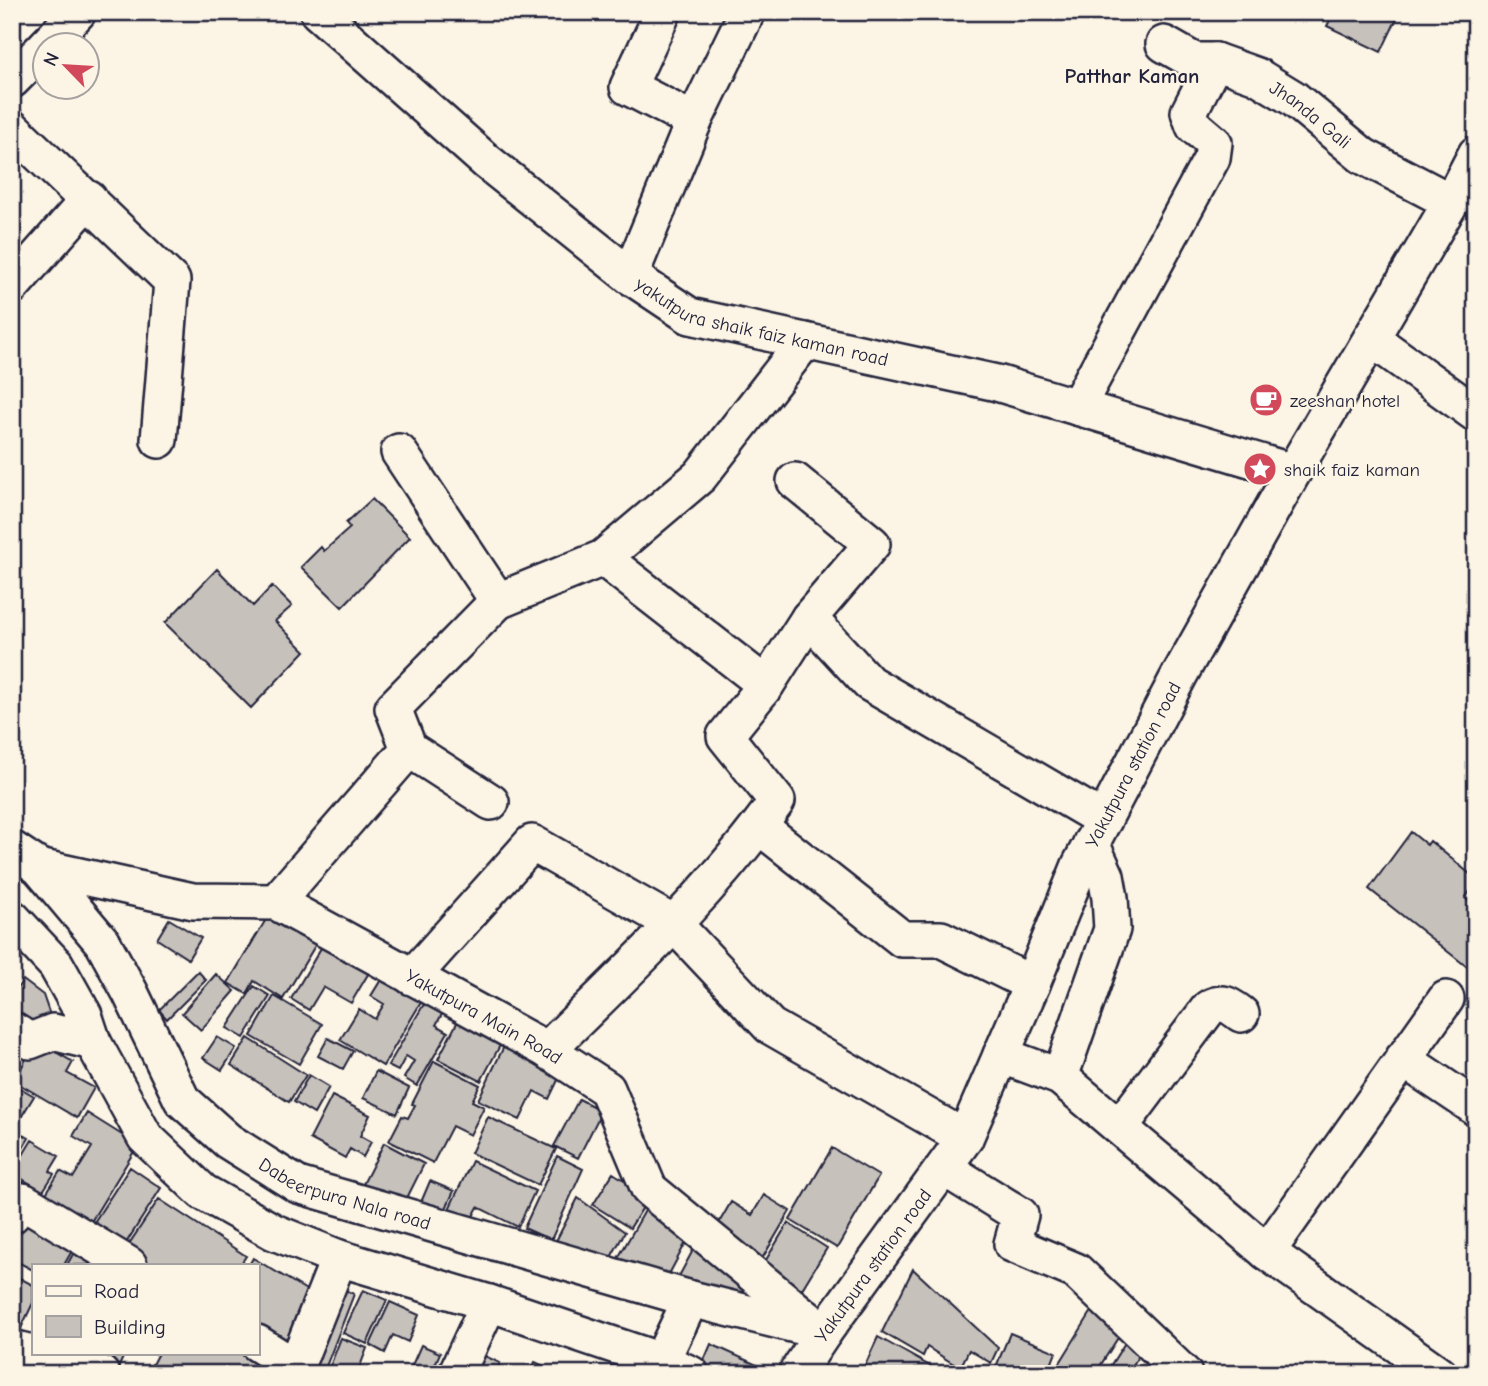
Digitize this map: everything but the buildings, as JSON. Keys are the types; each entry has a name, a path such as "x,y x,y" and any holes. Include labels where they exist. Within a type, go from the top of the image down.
{"street":[{"path":"59,32 78,12"},
{"name":"yakutpura shaik faiz kaman road","path":"318,12 446,127 630,276 690,316 997,383 1293,472"},
{"path":"630,276 694,121 747,12"},
{"path":"660,13 628,87 694,121"},
{"name":"Jhanda Gali","path":"1164,44 1194,61 1215,61 1266,82 1293,98 1363,156 1451,202"},
{"path":"12,80 32,60"},
{"path":"1077,407 1215,151 1214,143 1194,126 1189,112 1215,61"},
{"path":"12,128 172,281 159,440"},
{"name":"Yakutpura station road","path":"796,1374 965,1138 1080,865 1097,832 1180,674 1476,154"},
{"path":"12,286 89,200"},
{"path":"1372,339 1476,414"},
{"path":"491,802 409,749 393,708 498,601 603,558 700,476 805,341"},
{"path":"399,452 498,601"},
{"path":"547,1050 674,924 759,826 777,801 725,736 766,685 809,618 872,544 795,481"},
{"path":"603,558 766,685"},
{"path":"809,618 869,683 1097,832 1110,898 1112,929 1060,1077"},
{"path":"276,902 409,749"},
{"path":"759,826 902,939 942,939 1032,984"},
{"path":"412,977 532,843 674,924 770,1026 965,1138"},
{"name":"Yakutpura Main Road","path":"26,858 193,901 276,902 547,1050 607,1089 649,1189 824,1332"},
{"name":"Dabeerpura Nala road","path":"26,858 103,943 182,1100 228,1141 298,1185 691,1298 824,1332"},
{"path":"12,919 56,965 145,1137 203,1192 274,1232 339,1258 489,1303 676,1368 691,1298"},
{"path":"12,1030 30,1041 53,1032 88,1028 130,992"},
{"path":"1268,1252 1446,999"},
{"path":"1120,1127 1209,1008 1216,1004 1228,1004 1241,1014"},
{"path":"1001,1055 1060,1077 1268,1252 1439,1374"},
{"path":"1403,1059 1476,1108"},
{"path":"944,1168 1020,1214 1012,1244 1076,1271 1184,1374"},
{"path":"274,1232 298,1185"},
{"path":"12,1215 23,1201 127,1264"},
{"path":"259,1344 294,1370 339,1258"},
{"path":"456,1374 489,1303"},
{"path":"12,1348 32,1353"},
{"path":"36,1354 88,1367 101,1374"}],"place":[{"name":"zeeshan hotel","path":"1266,400"},
{"name":"shaik faiz kaman","path":"1260,469"}],"district":[{"name":"Patthar Kaman","path":"1132,76"}]}
